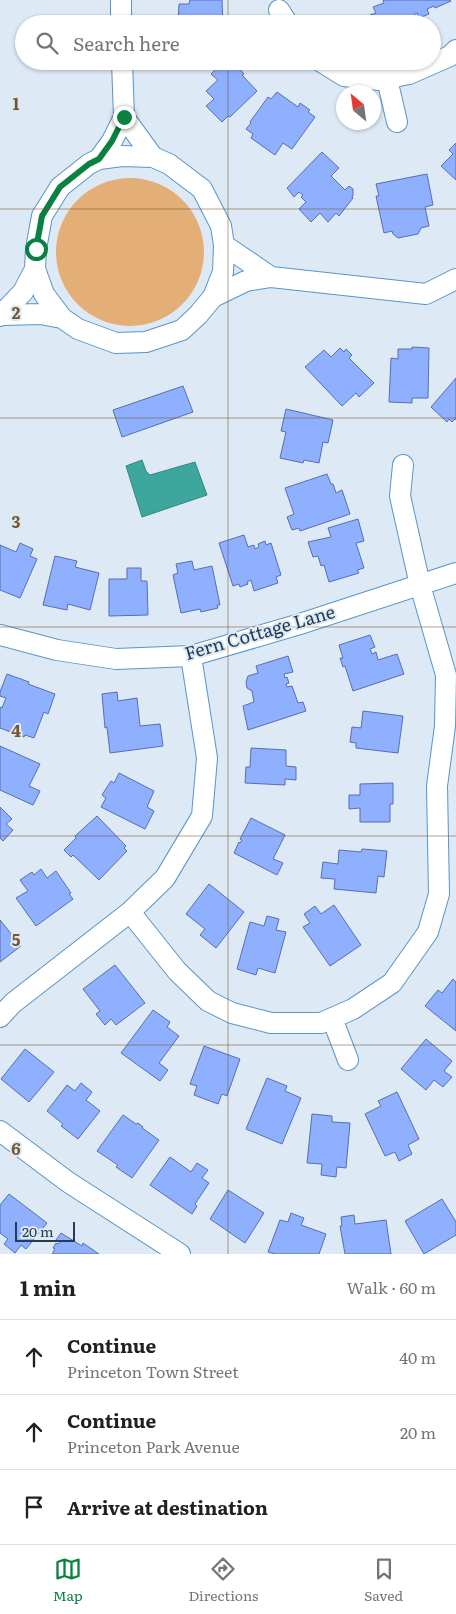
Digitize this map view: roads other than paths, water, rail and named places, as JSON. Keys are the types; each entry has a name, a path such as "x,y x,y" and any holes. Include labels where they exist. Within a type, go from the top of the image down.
{"street":[{"path":"121,0 121,15"},
{"path":"441,60 450,56 456,50"},
{"path":"99,159 112,141 124,117 122,70"},
{"path":"334,70 344,76 379,80 408,74 417,70"},
{"path":"387,79 397,122"},
{"path":"124,117 153,157"},
{"path":"122,156 153,157 169,164 202,189 221,226 224,245 223,272 213,297 182,330 146,342 116,343 78,329 62,318 44,294 35,269 36,249 42,216 60,187 89,164 99,159 122,156"},
{"path":"224,245 271,276"},
{"path":"1,316 23,292 35,269"},
{"path":"213,297 246,281 271,276 426,294 456,279"},
{"path":"1,316 40,314 62,318"},
{"path":"130,912 177,971 208,1001 232,1012 271,1023 321,1023 353,1010 392,983 428,932 438,894 437,786 445,726 446,675 420,585 400,496 403,464"},
{"name":"Fern Cottage Lane","path":"0,635 58,650 116,659 191,656 300,624 456,573"},
{"path":"0,1017 13,1003 130,912 165,878 202,816 207,758 191,656"},
{"path":"332,1018 348,1060"},
{"path":"0,1131 68,1182 180,1254"}]}
